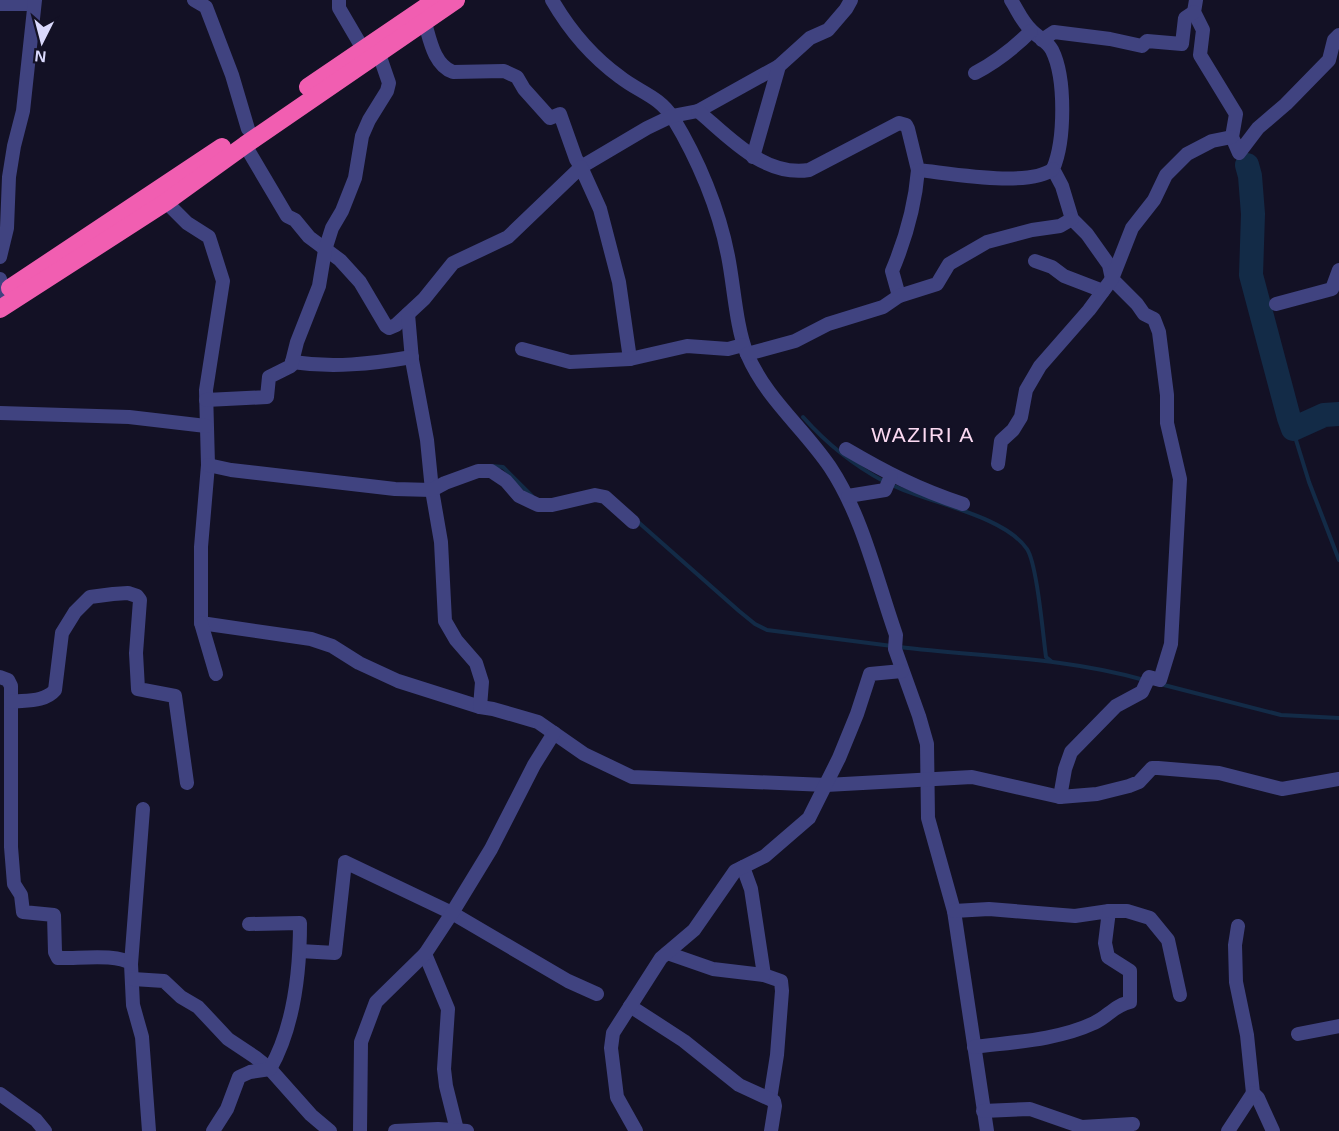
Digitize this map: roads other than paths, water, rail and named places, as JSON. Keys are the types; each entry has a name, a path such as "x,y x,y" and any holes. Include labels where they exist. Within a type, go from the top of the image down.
{"highway":[{"path":"1,294 246,137 371,52 436,0"},
{"path":"371,52 424,23 456,0"},
{"path":"1,294 166,202 246,137"}],"street":[{"path":"195,0 206,7 232,75 246,137 287,216 295,220 309,237 340,260 360,282 388,327 396,325 408,314 439,282 453,263 508,237 581,168 672,116 698,111 779,66 810,38 828,30 851,0"},
{"path":"206,400 267,398 269,377 291,366 297,342 319,286 325,250 332,228 342,211 355,178 362,136 369,120 387,92 389,83 371,52 339,8 339,0"},
{"path":"552,0 566,25 592,56 622,79 656,98 672,116 713,202 728,254 745,350 756,374 773,399 813,444 848,496 866,542 902,671 927,744 928,818 954,911 987,1131"},
{"path":"918,170 1024,179 1053,170 1058,158 1064,121 1058,70 1051,50 1021,18 1012,0"},
{"path":"0,4 35,2 23,111 7,145 9,177 7,228 0,257"},
{"path":"1042,40 1054,32 1110,39 1142,46 1147,41 1182,44 1185,18 1195,6"},
{"path":"1195,6 1203,30 1200,55 1236,114 1232,137 1239,153 1258,128 1286,104 1329,60 1334,40 1339,35"},
{"path":"424,23 434,50 445,69 453,72 504,71 512,73 550,118 560,114 576,159 600,209 619,282 630,359"},
{"path":"975,73 1021,41 1031,30"},
{"path":"753,157 779,66"},
{"path":"698,111 753,157 782,170 797,172 809,170 899,123 906,125 918,170 916,194 906,238 892,271 899,296"},
{"path":"998,464 1001,441 1013,430 1021,417 1026,390 1040,366 1089,310 1112,279 1132,228 1154,200 1166,175 1186,154 1212,141 1232,137"},
{"path":"1053,170 1062,186 1072,219 1087,234 1108,265 1112,279 1144,314 1154,319 1159,332 1167,395 1167,423 1180,479 1171,644 1160,680 1149,676 1142,692 1116,706 1071,752 1060,797"},
{"path":"166,202 187,223 209,237 223,281 206,400 208,465 201,547 201,623 216,674"},
{"path":"522,349 570,362 630,359 687,346 745,350 795,341 828,324 883,307 899,296 937,284 949,264 987,242 1032,230 1060,226 1072,219"},
{"path":"1035,261 1052,267 1064,276 1103,291"},
{"path":"1276,304 1332,289 1339,270"},
{"path":"408,314 412,357 427,440 432,490 441,542 445,621 456,640 476,663 482,682 480,707"},
{"path":"292,362 328,366 370,364 412,357"},
{"path":"0,413 129,417 206,426"},
{"path":"846,449 891,476 963,504"},
{"path":"208,465 231,470 395,489 432,490 478,471 491,471 506,481 519,496 538,505 552,505 595,495 605,496 633,522"},
{"path":"848,496 885,490 891,476"},
{"path":"11,702 43,698 50,696 55,690 62,633 75,612 90,597 128,593 137,596 140,600 136,653 138,689 175,696 187,783"},
{"path":"201,623 311,639 332,646 358,663 398,681 480,707 493,708 538,722 584,754 632,777 826,785 972,777 1060,797 1097,794 1129,786 1139,782 1152,768 1219,773 1282,789 1339,779"},
{"path":"636,1131 618,1097 610,1048 613,1033 661,958 694,930 735,871 765,856 809,818 854,723 870,674 902,671"},
{"path":"0,677 8,681 11,686 11,847 14,885 21,896 23,912 54,915 55,952 58,958 115,959 128,961 131,964"},
{"path":"360,1131 361,1042 376,1002 425,954 491,849 534,765 554,734"},
{"path":"143,809 131,964 133,1005 142,1037 146,1071 149,1131"},
{"path":"300,951 335,953 345,862 452,913 559,976 597,994"},
{"path":"743,867 751,889 764,975"},
{"path":"954,911 989,909 1075,916 1126,911 1150,918 1168,940 1180,995"},
{"path":"974,1047 1054,1036 1095,1023 1112,1009 1130,1002 1130,971 1108,957 1105,943 1109,911"},
{"path":"249,924 300,923 300,951 291,1011 280,1051 270,1069"},
{"path":"1238,926 1235,945 1236,982 1247,1035 1253,1093 1258,1098 1273,1131"},
{"path":"667,953 713,969 764,975 781,981 777,1055 770,1099"},
{"path":"395,1131 462,1130 446,1086 444,1069 448,1009 425,954"},
{"path":"133,980 164,981 181,997 198,1007 228,1039 270,1069 310,1115 330,1131"},
{"path":"630,1006 684,1041 740,1085 774,1101 771,1131"},
{"path":"1298,1034 1339,1026"},
{"path":"213,1131 227,1108 239,1077 250,1072 270,1069"},
{"path":"1228,1131 1253,1093"},
{"path":"0,1094 36,1120 45,1131"},
{"path":"983,1111 1030,1109 1082,1127 1133,1124"}],"waterway":[{"path":"1247,165 1253,214 1251,275 1293,429 1324,415 1339,414"},
{"path":"1287,411 1309,482 1339,560"},
{"path":"803,417 841,453 885,482"},
{"path":"492,466 503,467 532,496"},
{"path":"892,485 1001,527 1016,537 1027,549 1037,584 1046,657 1051,661"},
{"path":"637,521 739,611 767,630 892,646"},
{"path":"899,647 1053,662 1114,672 1144,680"},
{"path":"1160,684 1281,715 1339,718"}],"district":[{"name":"WAZIRI A","path":"923,435"}]}
